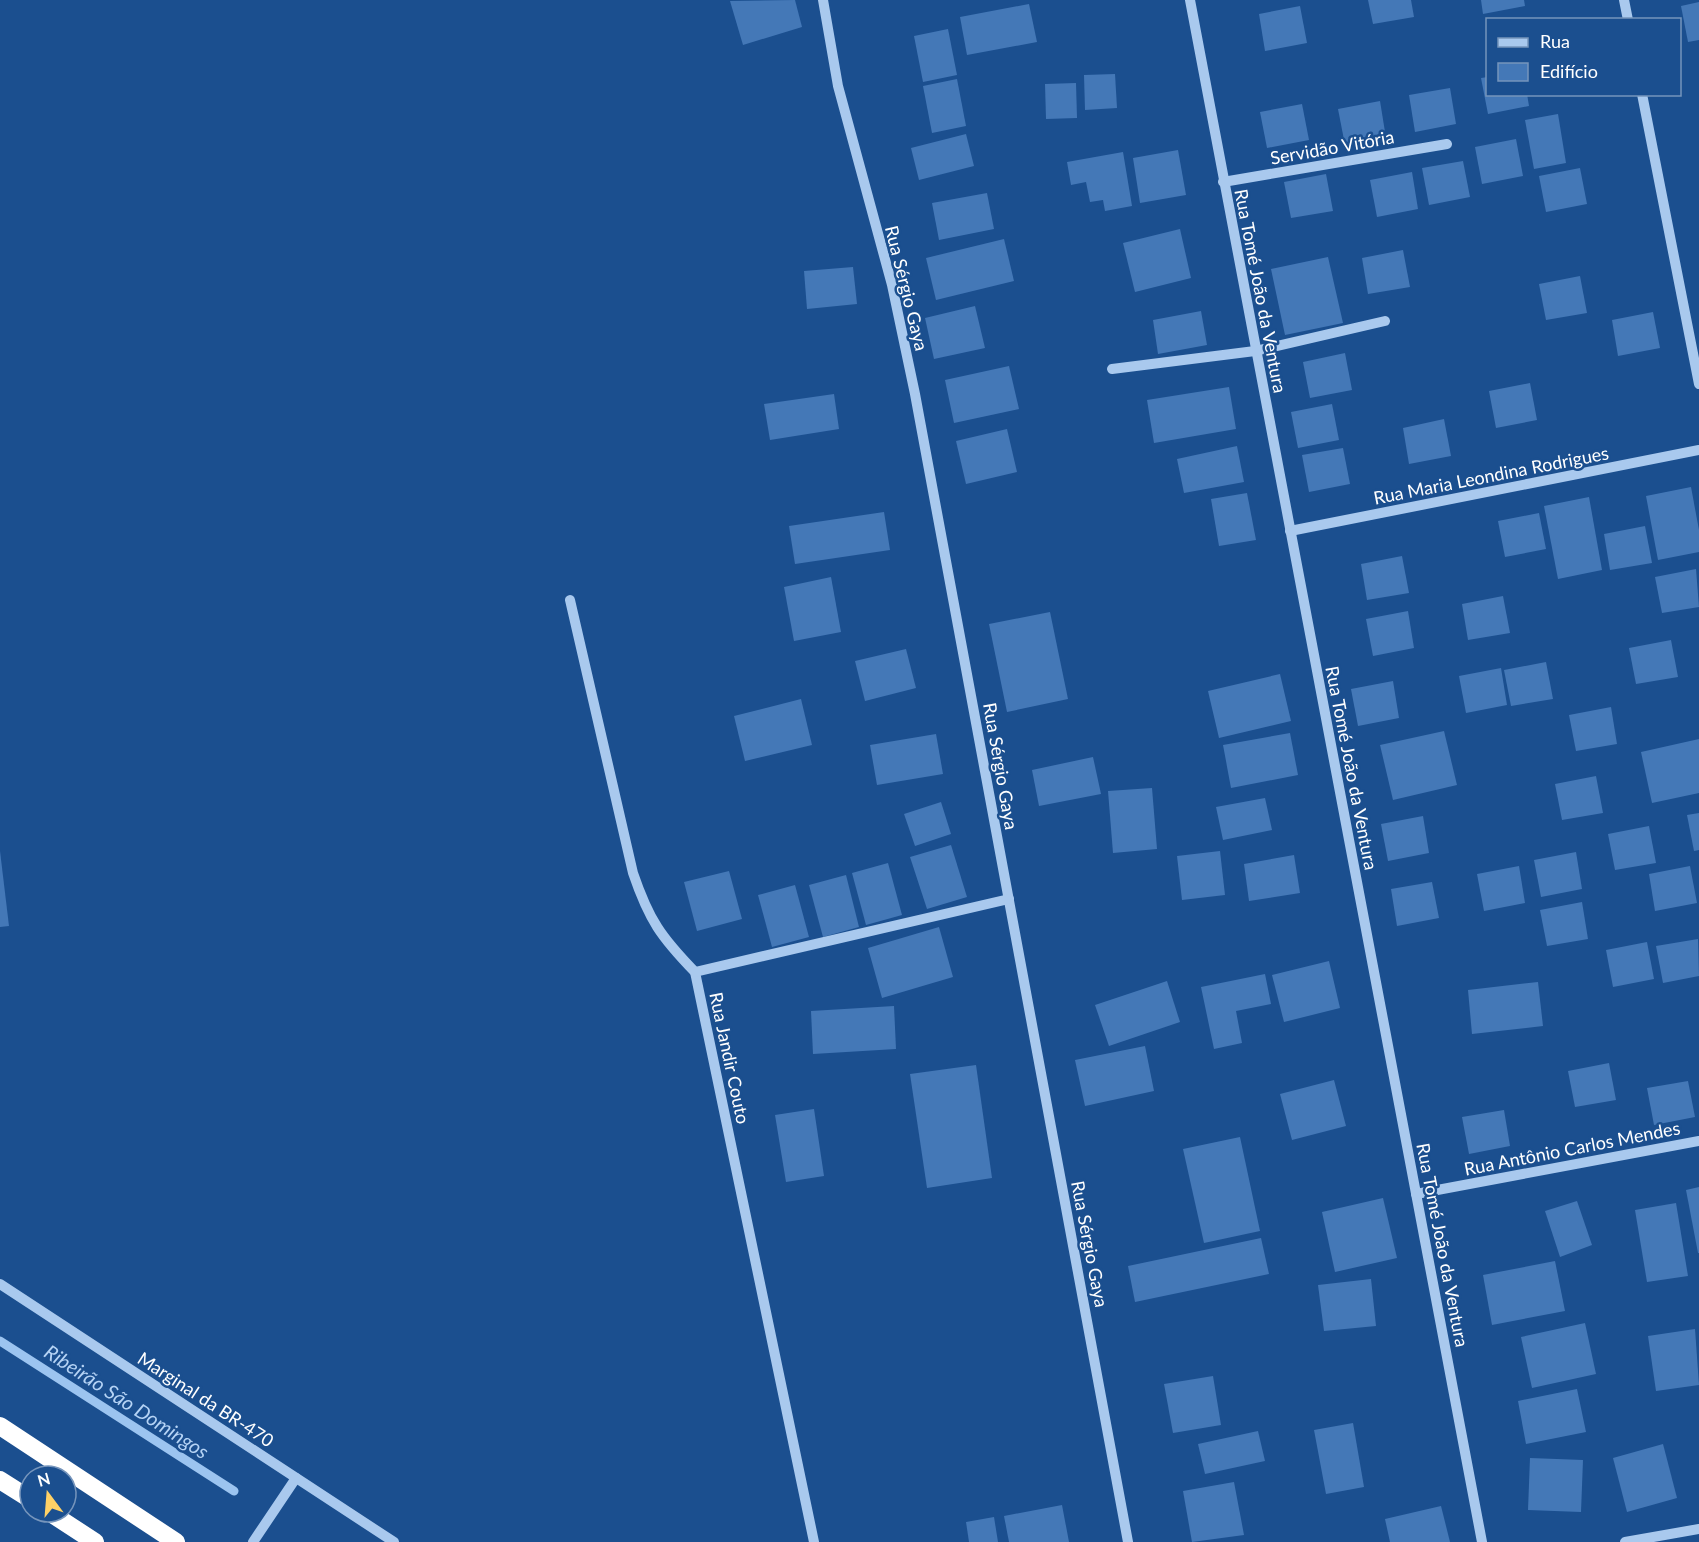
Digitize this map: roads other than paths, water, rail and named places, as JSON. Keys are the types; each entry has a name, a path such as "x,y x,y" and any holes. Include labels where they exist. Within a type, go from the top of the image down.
{"highway":[{"path":"0,1426 176,1542"},
{"path":"0,1480 18,1491"},
{"path":"67,1524 95,1542"}],"street":[{"name":"Rua Sérgio Gaya","path":"823,0 838,86 892,285 913,383 1128,1542"},
{"name":"Rua Tomé João da Ventura","path":"1190,0 1482,1542"},
{"path":"1624,0 1628,18"},
{"path":"1642,96 1699,384"},
{"name":"Servidão Vitória","path":"1223,182 1447,144"},
{"path":"1112,369 1255,351 1385,321"},
{"name":"Rua Maria Leondina Rodrigues","path":"1290,531 1699,450"},
{"name":"Rua Jandir Couto","path":"570,600 633,873 646,911 663,940 695,972 814,1542"},
{"path":"695,972 1009,899"},
{"name":"Rua Antônio Carlos Mendes","path":"1416,1194 1699,1141"},
{"name":"Marginal da BR-470","path":"0,1284 394,1542"},
{"path":"254,1542 296,1478"},
{"path":"1624,1542 1699,1529"}],"waterway":[{"name":"Ribeirão São Domingos","path":"0,1341 234,1491"}]}
